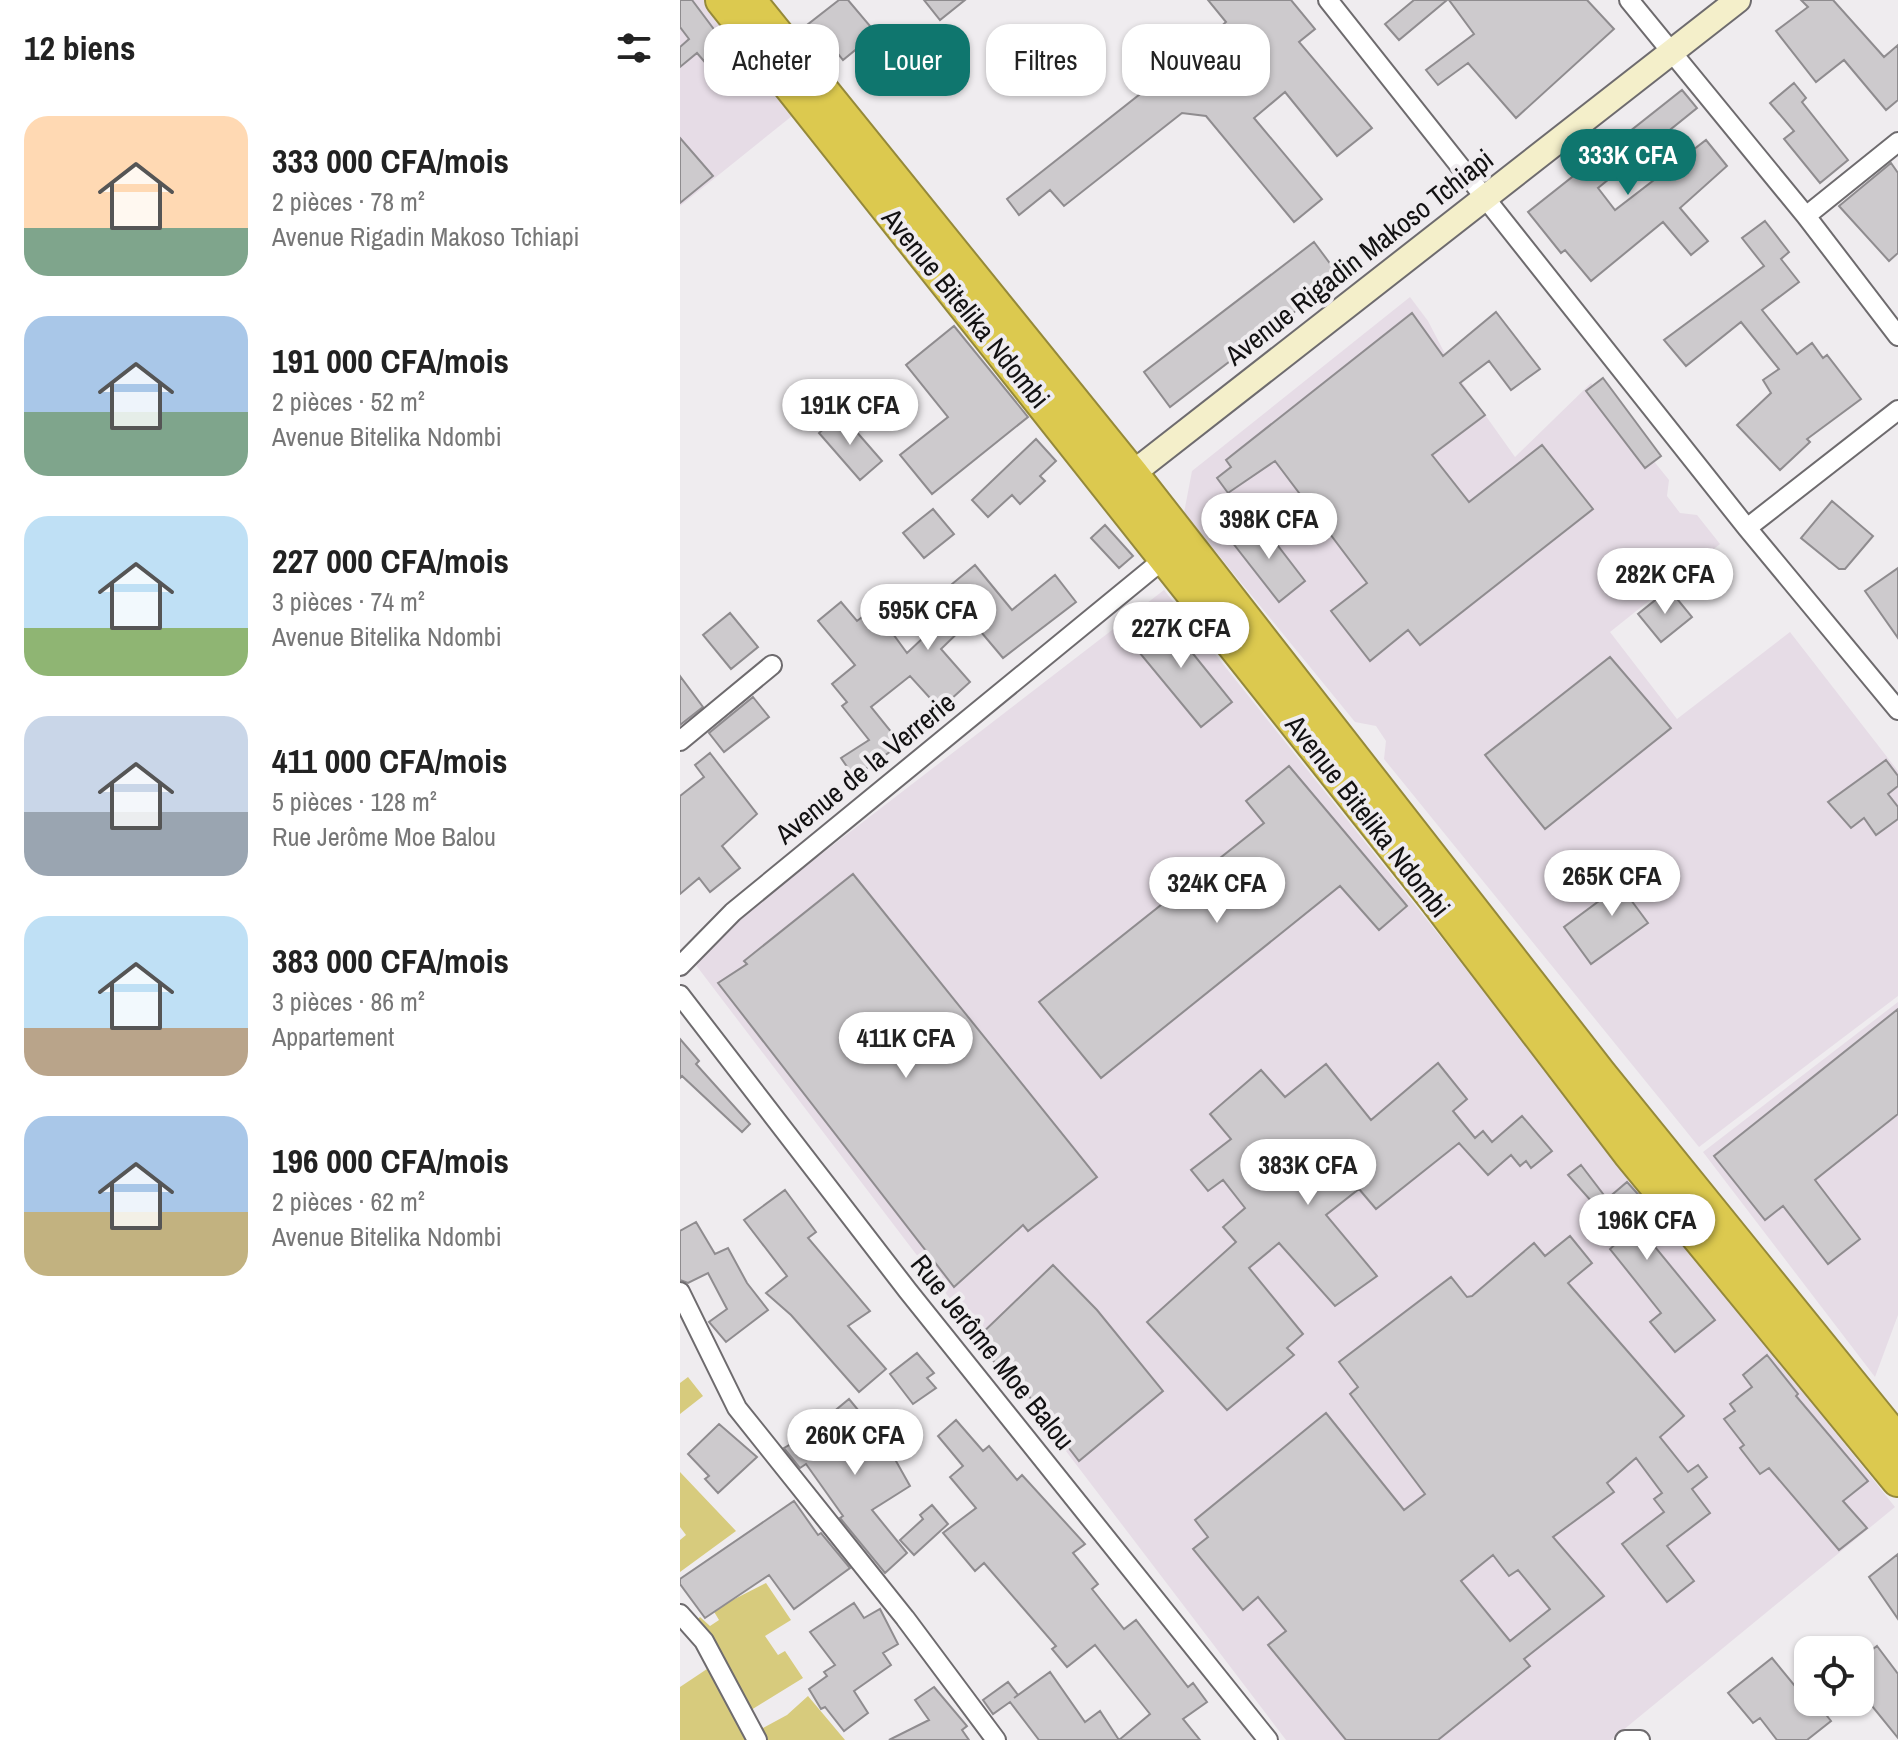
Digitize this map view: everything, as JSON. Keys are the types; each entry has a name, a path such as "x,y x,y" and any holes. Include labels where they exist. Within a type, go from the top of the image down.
{"highway":[{"name":"Avenue Bitelika Ndombi","path":"722,0 1122,482 1898,1442"},
{"name":"Avenue Bitelika Ndombi","path":"749,0 1122,482 1165,558 1436,900 1630,1154 1898,1480"}],"street":[{"path":"1328,0 1747,528 1898,710"},
{"path":"1629,0 1806,216 1898,336"},
{"name":"Avenue Rigadin Makoso Tchiapi","path":"1122,482 1738,0"},
{"path":"1806,216 1898,142"},
{"path":"1747,528 1898,410"},
{"name":"Avenue de la Verrerie","path":"680,966 733,912 1165,558"},
{"path":"680,741 772,665"},
{"name":"Rue Jerôme Moe Balou","path":"680,995 908,1291 1268,1740"},
{"path":"680,1292 737,1408 905,1618 996,1740"},
{"path":"680,1614 704,1641 757,1740"},
{"path":"1625,1740 1640,1740"}],"shaded area":[{"path":"680,0 707,0 726,24 704,24 704,96 784,96 797,112 680,206"},
{"path":"1410,297 1428,321 1454,371 1515,457 1591,383 1669,480 1667,496 1680,513 1697,515 1720,544 1610,632 1677,719 1790,632 1898,771 1898,996 1699,1147 1384,759 1386,741 1376,726 1355,722 1184,513 1192,471"},
{"path":"1164,590 1895,1507 1611,1740 1286,1740 689,956"},
{"path":"1898,1002 1898,1315 1875,1377 1703,1152"},
{"path":"688,1377 703,1396 680,1414 680,1383"},
{"path":"680,1472 736,1531 680,1572 680,1540 686,1535 680,1527"},
{"path":"766,1583 791,1620 765,1636 778,1655 785,1651 803,1678 751,1710 763,1728 787,1715 808,1696 845,1740 680,1740 680,1687 707,1669 707,1644 696,1621 700,1617 710,1626 719,1620 713,1610"}],"building":[{"path":"680,0 692,0 710,24 704,24 704,61 697,53 680,67 680,47 689,39 680,27"},
{"path":"839,0 848,0 868,24 855,24 855,50 843,60 839,55 839,24 808,24"},
{"path":"924,0 965,0 940,20"},
{"path":"1208,0 1291,0 1315,29 1299,42 1372,128 1337,156 1285,92 1254,118 1322,199 1294,222 1206,116 1182,113 1064,206 1050,190 1019,215 1007,199 1138,96 1270,96 1270,24 1224,24 1226,22"},
{"path":"1414,0 1447,0 1399,40 1385,24"},
{"path":"1449,0 1587,0 1614,29 1516,118 1468,63 1438,85 1426,70 1474,34"},
{"path":"1801,0 1833,0 1884,57 1898,45 1898,100 1886,110 1844,60 1816,82 1776,31 1808,7"},
{"path":"1794,83 1806,98 1802,102 1848,160 1820,183 1784,139 1794,131 1770,103"},
{"path":"1682,90 1697,108 1598,188 1615,210 1706,140 1727,166 1680,208 1708,241 1691,255 1663,222 1591,281 1565,250 1561,253 1528,212"},
{"path":"680,138 713,176 680,203"},
{"path":"1891,163 1898,173 1898,253 1889,261 1839,206"},
{"path":"1765,221 1789,252 1781,259 1799,282 1762,310 1797,354 1812,343 1823,358 1827,355 1861,399 1807,439 1810,442 1780,470 1737,425 1771,393 1763,380 1779,369 1741,322 1686,366 1664,340 1764,266 1742,238"},
{"path":"1314,242 1340,277 1170,407 1144,372"},
{"path":"1496,312 1540,369 1511,390 1489,361 1460,383 1485,415 1432,455 1469,502 1542,445 1593,509 1420,645 1408,630 1370,661 1331,611 1367,583 1275,461 1228,493 1217,478 1231,467 1226,460 1412,313 1443,356"},
{"path":"954,326 1028,417 932,494 900,455 948,417 906,365"},
{"path":"1603,378 1661,456 1645,468 1586,391"},
{"path":"841,414 882,461 860,480 819,433"},
{"path":"1036,439 1056,461 1040,476 1045,481 1020,504 1012,495 988,517 972,500"},
{"path":"1832,501 1873,536 1845,569 1839,569 1801,538"},
{"path":"933,509 954,534 924,558 903,533"},
{"path":"1259,521 1305,581 1279,602 1232,542"},
{"path":"1105,525 1133,556 1119,568 1091,538"},
{"path":"975,565 1012,610 1055,575 1076,602 1003,658 971,620 941,649 970,682 940,709 910,676 871,707 901,744 854,777 841,758 869,740 842,706 847,702 832,684 855,665 818,621 841,602 857,621 874,608 907,653 959,604 946,589"},
{"path":"1898,568 1898,638 1865,591"},
{"path":"1669,589 1692,617 1661,642 1638,614"},
{"path":"730,613 758,647 731,669 703,635"},
{"path":"1161,614 1232,702 1201,727 1129,640"},
{"path":"1610,657 1671,728 1545,829 1485,755"},
{"path":"680,676 703,707 680,725"},
{"path":"753,697 769,717 724,752 709,733"},
{"path":"710,753 757,814 722,846 740,868 710,892 699,878 680,894 680,796 704,777 695,765"},
{"path":"1886,760 1898,776 1898,786 1888,794 1898,807 1898,819 1876,835 1864,818 1851,828 1828,802"},
{"path":"1289,766 1407,906 1379,930 1340,886 1101,1078 1039,1002 1264,823 1246,801"},
{"path":"1649,864 1660,878 1631,900 1648,923 1591,964 1564,927"},
{"path":"853,874 1097,1177 1028,1231 1023,1225 954,1287 718,983 747,964 744,961"},
{"path":"1898,1009 1898,1114 1815,1180 1860,1239 1828,1264 1783,1206 1765,1220 1714,1156"},
{"path":"680,1039 699,1061 696,1064 750,1124 742,1132 682,1076 680,1078"},
{"path":"1438,1063 1467,1099 1453,1111 1475,1138 1483,1131 1492,1142 1522,1116 1552,1151 1531,1168 1526,1161 1520,1166 1511,1155 1488,1175 1459,1143 1376,1209 1359,1189 1326,1215 1377,1276 1335,1306 1279,1243 1249,1268 1303,1334 1287,1348 1294,1355 1227,1410 1147,1322 1236,1242 1223,1227 1245,1208 1223,1180 1208,1191 1191,1170 1231,1139 1210,1114 1261,1070 1285,1097 1326,1064 1371,1120"},
{"path":"1581,1165 1607,1199 1627,1182 1645,1202 1651,1210 1643,1217 1653,1231 1646,1236 1715,1320 1675,1352 1650,1322 1661,1313 1610,1249 1619,1241 1604,1224 1608,1220 1568,1175"},
{"path":"785,1190 816,1232 808,1238 870,1311 848,1326 886,1369 859,1392 791,1315 766,1293 787,1276 744,1220"},
{"path":"696,1222 715,1254 728,1248 747,1283 768,1310 726,1342 709,1322 727,1309 708,1273 688,1283 680,1280 680,1231"},
{"path":"1570,1236 1592,1263 1568,1283 1684,1416 1660,1437 1688,1472 1698,1465 1707,1477 1692,1489 1710,1513 1667,1546 1694,1581 1667,1602 1622,1544 1664,1512 1654,1499 1662,1493 1636,1458 1607,1483 1614,1492 1553,1537 1604,1596 1524,1659 1530,1666 1438,1740 1346,1740 1268,1645 1286,1631 1258,1597 1243,1610 1193,1549 1208,1537 1195,1520 1326,1413 1404,1510 1425,1494 1350,1394 1358,1387 1339,1362 1451,1277 1467,1297 1472,1296 1534,1243 1545,1256","holes":["1493,1555 1509,1576 1518,1570 1550,1609 1510,1641 1461,1581"]},
{"path":"1053,1265 1097,1310 1163,1391 1079,1461 1008,1369 1005,1373 974,1341"},
{"path":"917,1353 934,1373 927,1378 936,1388 913,1404 890,1374"},
{"path":"1767,1355 1798,1394 1796,1396 1868,1481 1843,1501 1867,1528 1839,1550 1769,1468 1760,1474 1740,1448 1744,1445 1724,1419 1735,1411 1730,1404 1752,1387 1743,1375"},
{"path":"849,1399 887,1445 910,1486 872,1510 907,1553 885,1573 840,1518 843,1516 806,1464 800,1468 784,1448 835,1419 831,1414"},
{"path":"956,1420 983,1451 989,1446 1017,1480 1022,1475 1085,1544 1073,1553 1098,1584 1092,1589 1124,1629 1136,1620 1188,1687 1193,1683 1207,1702 1183,1719 1200,1740 1119,1740 1150,1714 1095,1645 1067,1667 1052,1649 1056,1646 984,1563 975,1571 943,1533 976,1508 950,1477 963,1466 938,1436"},
{"path":"719,1424 757,1457 718,1493 705,1479 709,1476 688,1454"},
{"path":"794,1501 818,1535 821,1533 850,1568 794,1609 769,1575 705,1618 680,1584 680,1579"},
{"path":"932,1505 948,1524 914,1555 900,1540 923,1519 920,1515"},
{"path":"1898,1554 1898,1619 1869,1577"},
{"path":"854,1603 864,1618 880,1609 898,1644 883,1653 891,1665 854,1691 868,1713 844,1731 825,1707 821,1709 809,1689 827,1676 824,1672 835,1665 810,1632"},
{"path":"1877,1646 1898,1674 1898,1738 1874,1708 1874,1648"},
{"path":"1772,1658 1794,1685 1794,1716 1827,1716 1831,1721 1807,1740 1777,1740 1760,1718 1753,1723 1728,1693"},
{"path":"1050,1672 1085,1722 1100,1711 1119,1740 1039,1740 1010,1702 993,1714 983,1700 1008,1682 1018,1695 1014,1698"},
{"path":"934,1687 967,1726 962,1730 969,1740 889,1740 929,1720 915,1700"}]}
